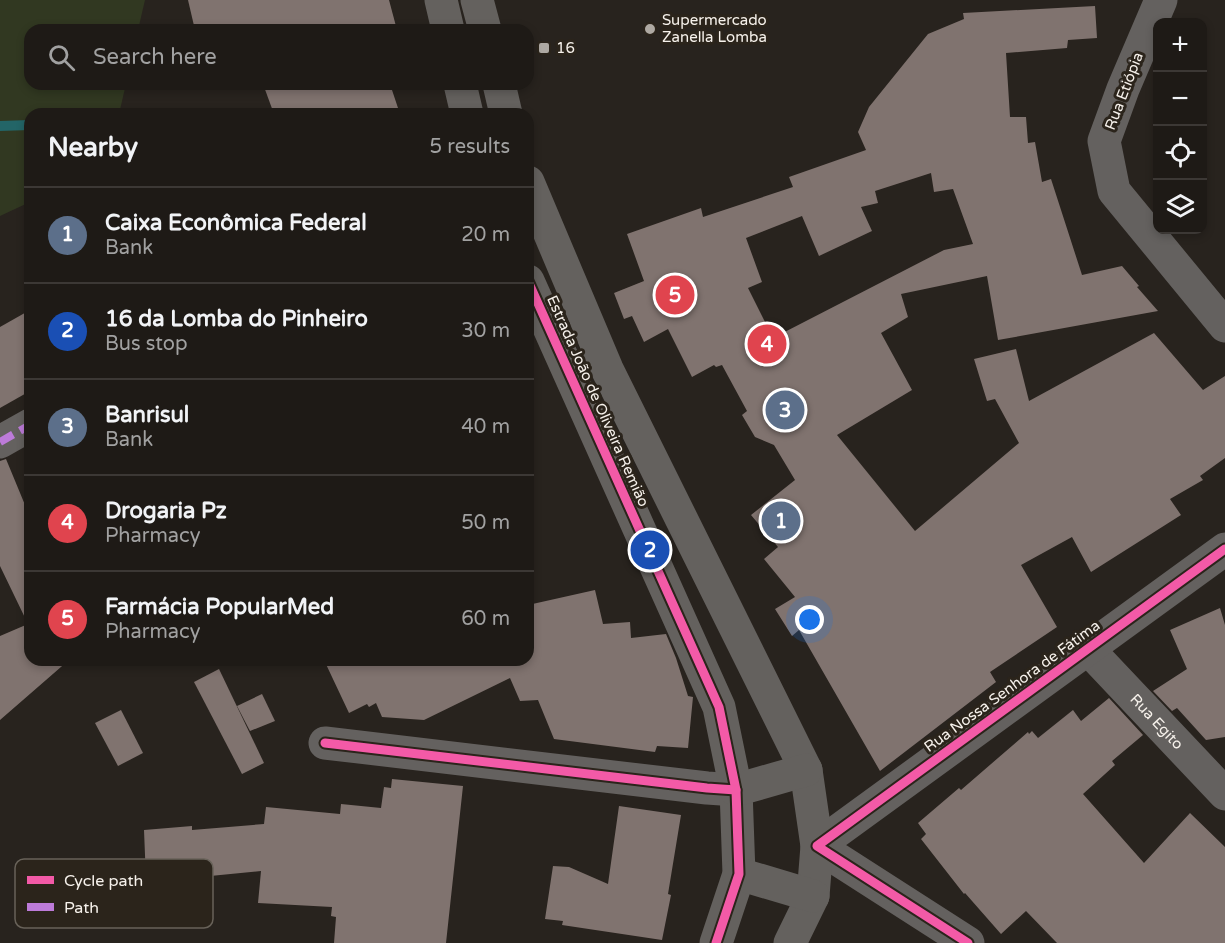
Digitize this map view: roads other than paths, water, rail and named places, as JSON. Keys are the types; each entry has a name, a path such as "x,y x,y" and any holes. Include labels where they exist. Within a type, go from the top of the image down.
{"main road":[{"path":"441,0 447,24"},
{"path":"477,0 483,24"},
{"path":"461,90 466,108"},
{"path":"500,90 505,108"},
{"name":"Estrada João de Oliveira Remião","path":"534,196 607,369 806,770 817,846 813,896 790,943"},
{"name":"Estrada João de Oliveira Remião","path":"534,294 719,707 736,790 739,874 716,943"},
{"path":"736,790 806,770"},
{"path":"739,874 813,896"}],"street":[{"name":"Rua Etiópia","path":"1161,0 1123,89 1104,141 1114,191 1225,326"},
{"path":"0,442 24,428"},
{"name":"Rua Nossa Senhora de Fátima","path":"817,846 1225,549"},
{"name":"Rua Egito","path":"1088,649 1225,794"},
{"path":"325,743 736,790"},
{"path":"817,846 968,943"}],"waterway":[{"path":"0,126 24,125"}],"place":[{"name":"Supermercado Zanella Lomba","path":"650,29"},
{"name":"16","path":"544,48"},
{"name":"Farmácia PopularMed","path":"675,295"},
{"name":"Drogaria Pz","path":"767,344"},
{"name":"Banrisul","path":"785,410"},
{"name":"Caixa Econômica Federal","path":"781,521"},
{"name":"16 da Lomba do Pinheiro","path":"650,550"}]}
